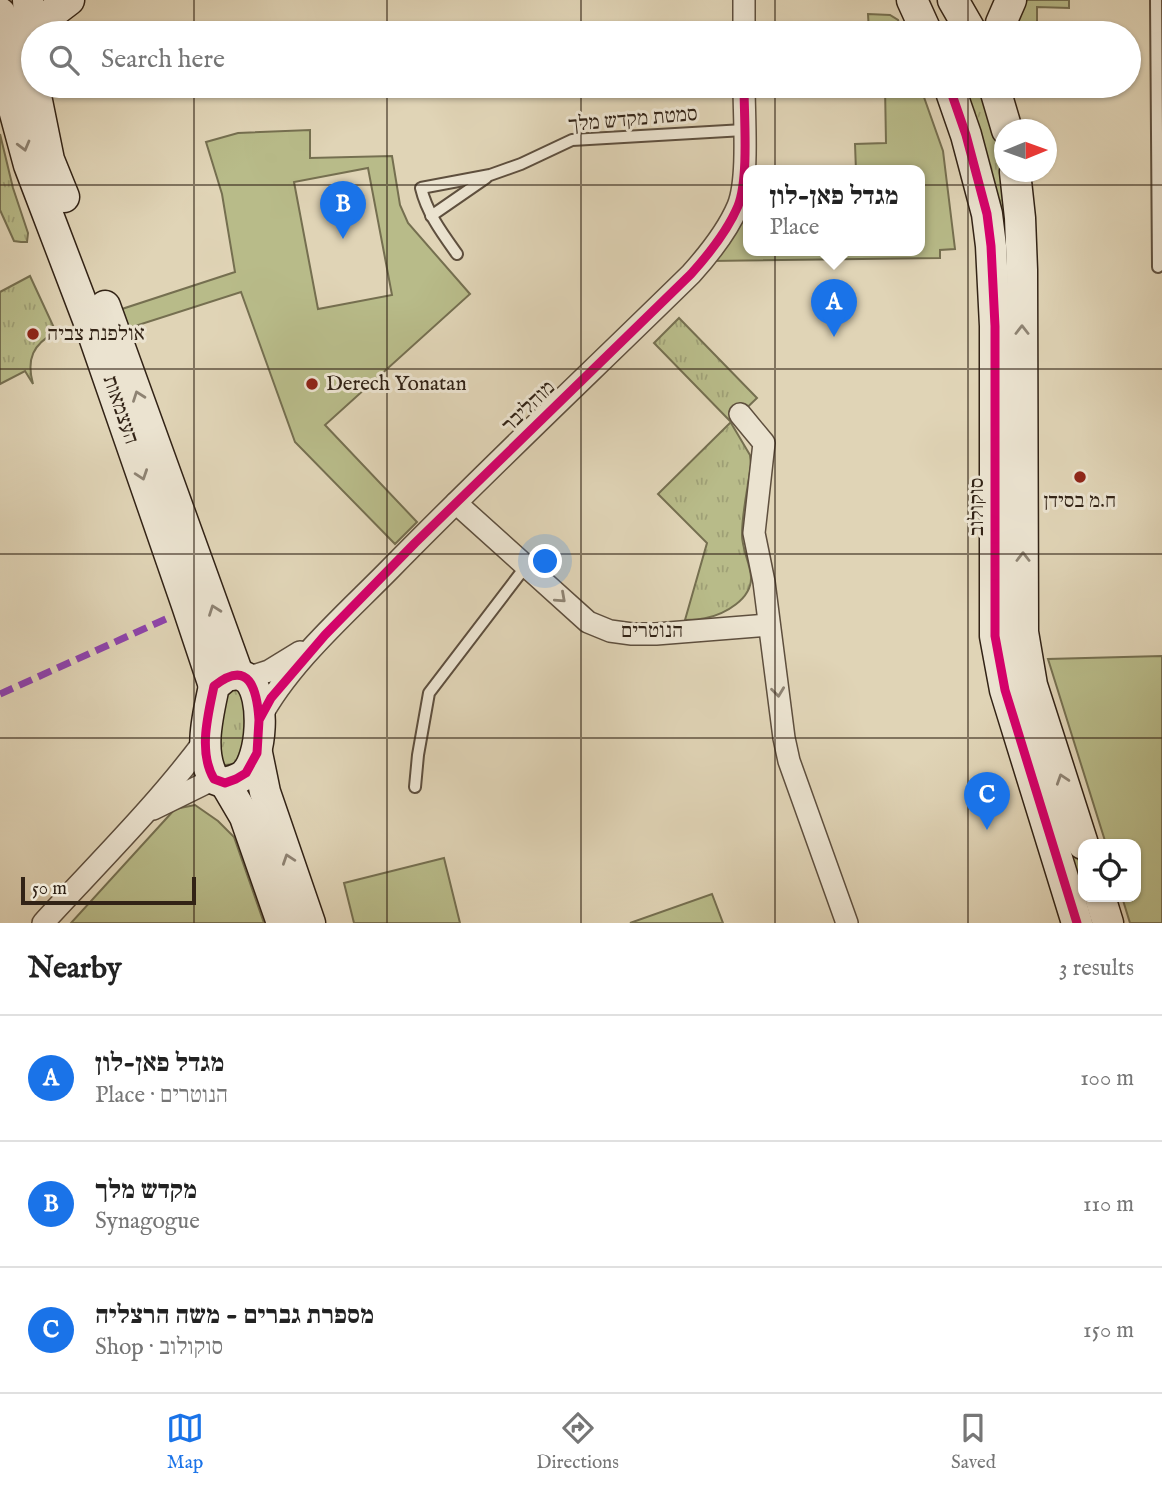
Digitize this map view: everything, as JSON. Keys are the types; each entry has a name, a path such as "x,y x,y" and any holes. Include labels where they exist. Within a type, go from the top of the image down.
{"street":[{"path":"0,1 6,0"},
{"name":"העצמאות","path":"27,21 28,0"},
{"path":"46,21 48,16 69,0"},
{"path":"744,0 744,21"},
{"path":"912,0 922,21"},
{"path":"953,0 965,21"},
{"path":"1002,21 1012,0"},
{"name":"העצמאות","path":"0,13 21,69"},
{"name":"העצמאות","path":"30,98 49,160 112,323 233,679 254,688 259,720 257,753"},
{"name":"מוהליבר","path":"744,98 744,165"},
{"name":"סוקולוב","path":"952,98 966,135 987,214 991,246 995,326 995,636 1005,690 1077,923"},
{"path":"998,98 1004,119"},
{"path":"1005,98 1007,119"},
{"name":"מוהליבר","path":"259,720 271,698 325,635 691,274 712,250 738,205 743,178"},
{"path":"1015,182 1022,270 1023,632 1032,685 1081,839"},
{"path":"740,414 764,443 754,533 764,582 784,738 789,761 847,923"},
{"name":"הנוטרים","path":"456,503 588,622 610,631 656,634 769,625"},
{"name":"מוהליבר","path":"233,679 269,671 325,635"},
{"path":"43,923 192,757 206,739 233,679"},
{"path":"206,739 206,760 245,817 282,923"},
{"path":"142,815 219,781 236,779 246,773 257,753"},
{"path":"257,753 265,792 310,923"},
{"path":"1102,902 1108,923"}],"lane":[{"path":"1156,0 1158,267"},
{"name":"סמטת מקדש מלך","path":"457,254 431,216 421,188 489,175 521,164 572,140 744,130"},
{"name":"סמטת מקדש מלך","path":"431,216 489,175"},
{"path":"415,787 429,694 526,566"}],"green space":[{"path":"1027,0 1069,0 1069,8 1037,7 1037,21 1018,21"},
{"path":"868,14 890,15 898,21 868,21"},
{"path":"885,98 924,98 943,151 955,249 940,250 940,258 711,261 743,207 743,256 925,256 925,165 856,165 855,144 886,143"},
{"path":"962,98 982,98 994,131 994,182 1005,182 1009,210 1023,681 1078,858 1078,891 1014,685 1002,276"},
{"path":"310,130 310,158 392,156 400,205 408,223 470,294 325,425 417,522 395,544 295,442 241,292 129,328 122,309 235,272 222,194 206,142 238,133","holes":["368,168 392,295 318,309 294,182"]},
{"path":"0,134 13,188 28,233 27,242 14,241 0,210"},
{"path":"30,276 56,332 33,353 30,367 33,384 25,371 0,384 0,292"},
{"path":"679,318 757,398 731,423 750,455 742,535 751,577 750,585 742,599 729,609 693,620 685,620 707,543 658,494 731,422 654,343"},
{"path":"1162,656 1162,923 1130,923 1124,902 1141,902 1141,839 1104,839 1048,659"},
{"path":"234,688 244,694 245,747 235,764 225,765 219,758 222,697"},
{"path":"195,805 218,821 234,837 264,923 71,923 175,809"},
{"path":"444,858 460,923 354,923 344,883"},
{"path":"712,894 723,923 630,923"},
{"path":"1081,902 1092,902 1099,923 1088,923"}],"marked path":[{"path":"0,694 168,618"}],"cycle path":[{"path":"744,98 745,165"},
{"path":"953,98 987,214 991,246 995,326 995,636 1005,690 1077,923"},
{"path":"259,720 271,698 325,635 415,543 691,274 711,251 734,216 743,185"},
{"path":"243,676 253,688 259,720 257,753 246,773 225,783 214,779 206,757 205,745 214,686 226,678 243,676"}],"place":[{"name":"מקדש מלך","path":"343,239"},
{"name":"אולפנת צביה","path":"33,334"},
{"name":"מגדל פאן-לון","path":"834,337"},
{"name":"Derech Yonatan","path":"312,384"},
{"name":"ח.מ בסידן","path":"1080,477"},
{"name":"מספרת גברים - משה הרצליה","path":"987,830"}]}
